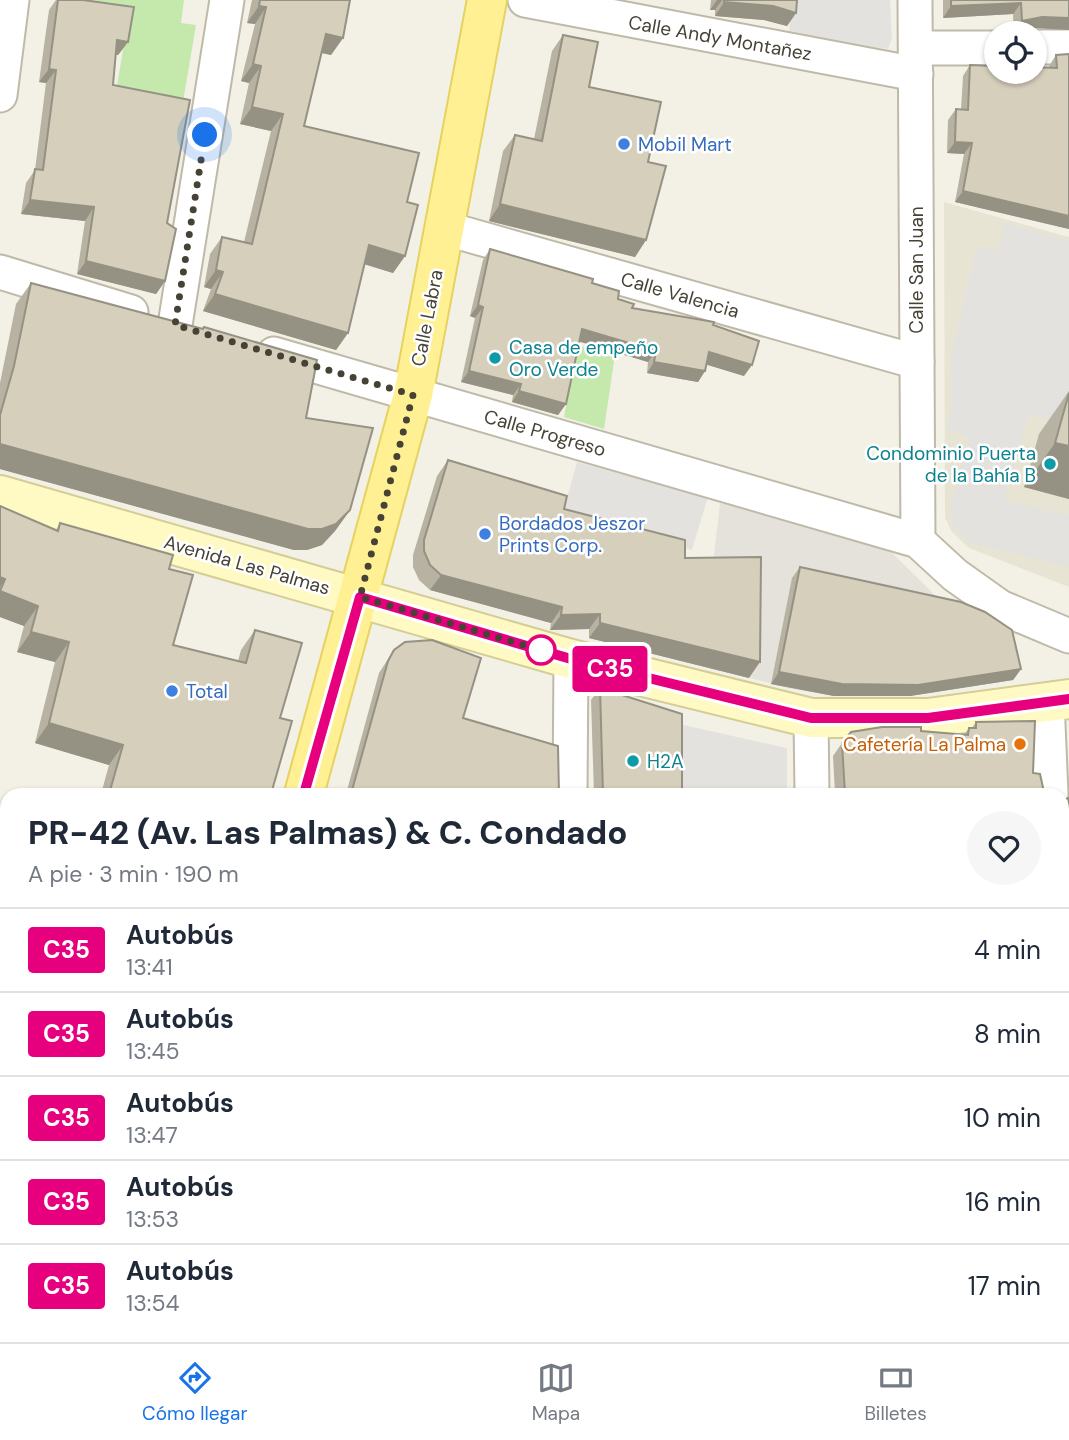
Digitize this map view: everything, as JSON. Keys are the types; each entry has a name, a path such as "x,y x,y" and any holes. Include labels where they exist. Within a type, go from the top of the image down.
{"main road":[{"name":"Calle Labra","path":"306,788 413,395 487,0"}],"street":[{"path":"0,95 12,0"},
{"path":"0,272 188,329 227,0"},
{"name":"Calle Andy Montañez","path":"525,0 916,61 984,50"},
{"name":"Calle San Juan","path":"915,0 918,541"},
{"path":"1047,47 1069,47"},
{"name":"Calle Valencia","path":"444,228 917,362"},
{"name":"Calle Progreso","path":"241,344 918,541 955,575 1000,607 1069,636"},
{"name":"Avenida Las Palmas","path":"0,495 571,659 811,718 928,718 1058,700"},
{"path":"570,788 571,659"},
{"path":"1051,788 1058,700"},
{"path":"811,718 812,788"}],"shaded area":[{"path":"785,0 890,0 892,38 888,49 789,35 791,1"},
{"path":"944,202 1069,237 1069,587 969,548 952,532 945,518"},
{"path":"1005,223 1069,241 1069,424 1029,414 1004,500 1069,516 1069,567 971,543 954,528 950,507 970,437 947,429 952,404 950,360 977,247 997,251"},
{"path":"577,462 708,497 692,550 563,513"},
{"path":"720,503 884,545 953,613 1019,669 1013,680 834,696 787,688 712,668 712,573"},
{"path":"679,724 787,748 787,788 678,788"}],"green space":[{"path":"60,0 184,0 181,23 196,25 181,114 114,103 129,15"},
{"path":"577,345 615,355 604,429 564,417"}],"building":[{"path":"58,0 83,0 134,7 128,42 117,40 113,85 190,100 167,223 176,229 165,281 86,261 94,207 30,200 35,169 43,170 56,70 49,69"},
{"path":"260,0 350,0 343,38 326,34 304,126 419,153 407,202 418,205 405,256 369,245 348,333 215,294 223,272 216,270 222,237 252,244 283,114 252,107 261,66 253,64 266,7 259,6"},
{"path":"724,0 797,0 796,13 773,6"},
{"path":"951,0 1069,0 1069,18 1042,17 1022,21 1021,3 951,6"},
{"path":"563,35 598,42 589,87 661,102 648,162 666,166 646,240 500,204 515,135 542,141"},
{"path":"1069,54 1069,216 963,191 972,143 955,142 956,109 968,110 970,65 984,66 984,84 1047,84 1047,68 1057,68 1056,55"},
{"path":"490,249 593,279 592,283 619,291 618,299 634,304 632,308 714,322 713,325 759,341 752,365 709,352 705,371 654,362 656,351 582,329 566,404 519,391 521,384 469,371 483,307 478,305"},
{"path":"31,283 203,329 204,327 317,360 306,418 373,428 350,510 336,524 322,529 308,529 0,444 0,415 14,366"},
{"path":"1069,393 1069,446 1055,443"},
{"path":"448,460 567,496 564,509 685,540 685,558 761,557 760,662 600,623 600,614 561,615 562,607 441,575 430,565 424,551 424,540"},
{"path":"0,506 58,531 60,523 173,555 169,569 193,575 173,645 246,663 255,630 302,643 280,718 292,721 273,788 111,788 123,745 49,723 69,642 31,632 38,606 0,591 5,579 0,577"},
{"path":"800,567 961,602 985,612 1012,630 1021,669 918,685 842,684 779,672"},
{"path":"432,640 481,658 463,718 558,746 559,788 353,788 388,661 394,650 405,642"},
{"name":"H2A","path":"600,688 682,714 682,788 603,788"},
{"path":"1035,721 1033,773 1040,774 1043,788 845,788 842,743 851,732 882,727 921,727 921,731 968,735 969,728 976,728 976,722"}],"bus line":[{"name":"C35","path":"306,788 360,597 571,659 811,718 928,718 1069,699"}],"place":[{"name":"Mobil Mart","path":"624,144"},
{"name":"Casa de empeño Oro Verde","path":"495,358"},
{"name":"Condominio Puerta de la Bahía B","path":"1050,464"},
{"name":"Bordados Jeszor Prints Corp.","path":"485,534"},
{"name":"Total","path":"172,691"},
{"name":"Cafetería La Palma","path":"1020,744"},
{"name":"H2A","path":"633,761"}],"route":[{"path":"205,135 175,325 413,395 360,597 544,651 541,650"}]}
